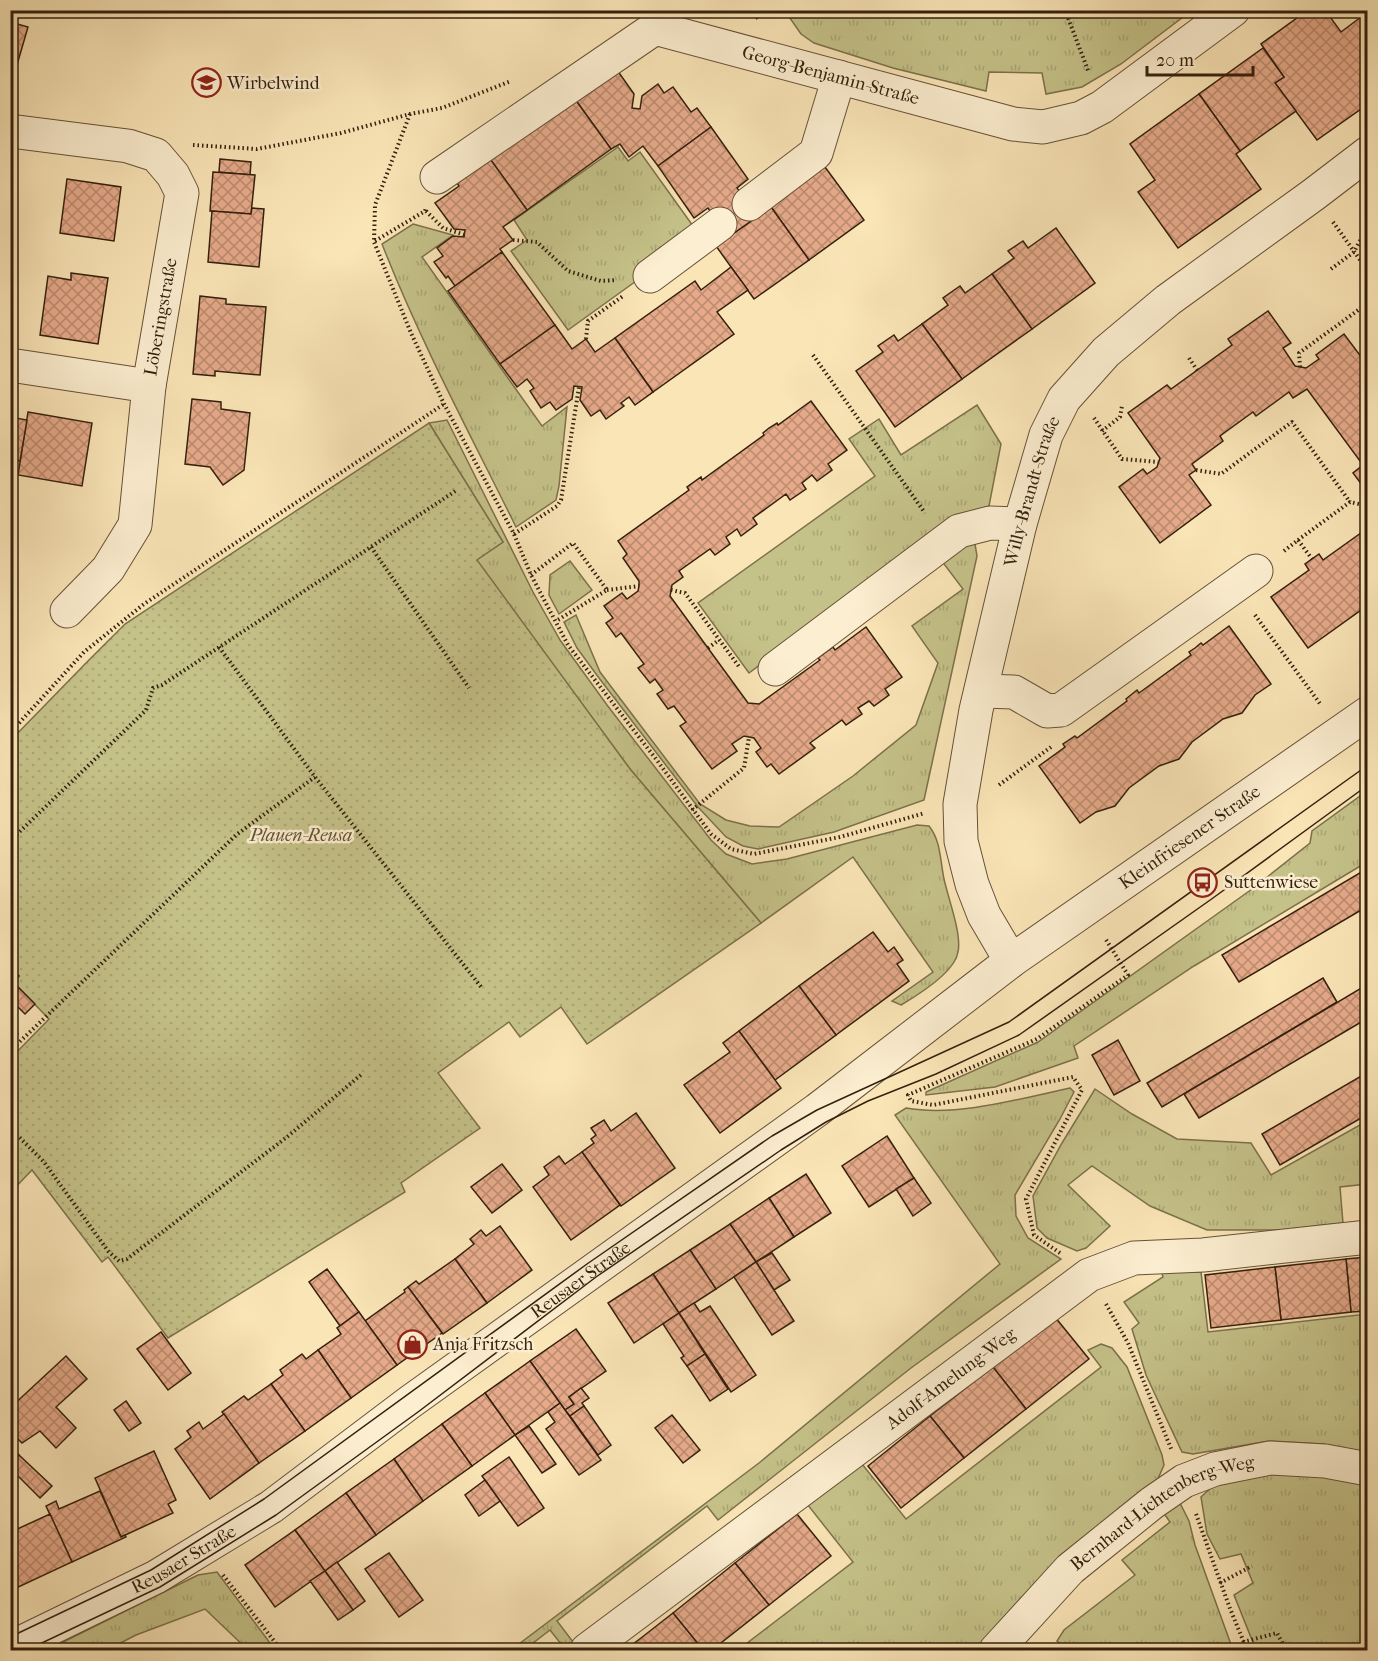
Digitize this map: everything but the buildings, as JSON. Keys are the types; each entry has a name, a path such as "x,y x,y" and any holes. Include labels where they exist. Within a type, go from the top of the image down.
{"street":[{"name":"Georg-Benjamin-Straße","path":"437,177 656,28 1013,124 1043,127 1081,118 1102,107 1233,10"},
{"path":"749,204 816,153 839,77"},
{"path":"10,130 128,146 156,155"},
{"name":"Willy-Brandt-Straße","path":"1011,961 984,915 972,884 961,841 960,804 976,710 1020,524 1046,435 1064,399 1106,352 1168,300 1368,153"},
{"name":"Löberingstraße","path":"67,611 108,569 135,525 148,386 182,194 173,176 156,155"},
{"path":"650,276 720,224"},
{"path":"10,365 148,386"},
{"path":"760,673 959,531 990,523 1020,524"},
{"path":"981,691 1014,692 1047,711 1061,710 1256,571"},
{"name":"Kleinfriesener Straße","path":"1011,961 1368,713"},
{"name":"Reusaer Straße","path":"12,1648 156,1577 271,1507 429,1388 817,1110 1011,961"},
{"name":"Adolf-Amelung-Weg","path":"587,1650 1089,1275 1134,1258 1203,1255 1368,1237"},
{"name":"Bernhard-Lichtenberg-Weg","path":"996,1650 1070,1569 1152,1503 1184,1481 1215,1469 1270,1458 1324,1461 1368,1469"}],"path":[{"path":"1065,10 1102,107"},
{"path":"156,155 183,144 257,149 341,133 410,114 442,108 503,85 520,76"},
{"path":"410,114 375,205 374,242 411,333 444,404 514,534 531,574 567,645 711,834 731,849 754,854 840,837 960,804"},
{"path":"1313,195 1368,271"},
{"path":"374,242 425,211 442,228 465,235"},
{"path":"1331,269 1354,252 1363,235"},
{"path":"513,240 537,242 568,271 601,281 650,276"},
{"path":"586,339 588,321 650,276"},
{"path":"1300,367 1299,353 1368,303"},
{"path":"813,355 930,520"},
{"path":"1189,358 1197,370"},
{"path":"514,534 557,506 561,500 579,387"},
{"path":"1073,389 1122,459 1158,462"},
{"path":"10,733 84,652 144,604 444,404"},
{"path":"1102,431 1120,417 1122,406"},
{"path":"1196,470 1221,474 1292,422 1350,502 1368,506"},
{"path":"10,841 146,710 153,688 162,685 457,490"},
{"path":"1298,540 1350,502"},
{"path":"531,574 573,543 607,590"},
{"path":"370,547 469,688"},
{"path":"556,621 607,590 639,586"},
{"path":"671,590 685,593 719,640 760,673"},
{"path":"1254,613 1306,684"},
{"path":"708,648 719,640"},
{"path":"219,647 315,777 482,988"},
{"path":"692,810 744,768 749,737"},
{"path":"10,1051 236,835 315,777"},
{"path":"911,1101 908,1095 1037,1039 1128,975 1086,909"},
{"path":"10,1128 44,1162 108,1251 119,1261 127,1259 287,1137 362,1074"},
{"path":"203,1548 278,1649"},
{"path":"1247,1650 1220,1583 1252,1566"},
{"path":"1243,1642 1277,1633 1285,1648 1289,1650"}],"green space":[{"path":"785,11 1191,11 1121,64 1082,87 1046,94 1042,73 989,72 986,91 893,68 814,43 801,34"},
{"path":"618,147 628,161 640,152 693,226 657,266 568,330 511,251 527,240 514,220"},
{"path":"413,224 453,235 422,257 542,426 567,407 556,500 516,527 429,352 382,244"},
{"path":"977,405 1001,444 989,506 958,517 749,673 698,603 875,476 849,439 879,419 901,455"},
{"path":"447,420 533,592 560,640 711,840 726,854 752,864 787,859 917,825 929,826 938,844 959,944 955,960 943,975 901,1005 892,1001 933,972 853,857 761,923 630,769 476,560 503,542 429,423"},
{"name":"Plauen-Reusa","path":"429,423 503,542 477,560 630,769 761,923 587,1044 561,1007 520,1037 509,1022 438,1073 480,1128 401,1183 405,1192 168,1338 108,1257 102,1262 32,1170 11,1192 11,1058 49,1019 13,982 19,976 11,967 10,741 125,624"},
{"path":"964,543 975,544 977,556 924,800 834,832 758,849 743,846 726,837 698,807 577,648 564,622 576,615 600,672 700,804 726,820 750,826 779,827 853,776 916,725 938,663 912,626 963,589 941,560"},
{"path":"570,561 592,590 559,614 549,595 550,575"},
{"path":"1367,791 1367,862 1194,966 1074,1046 1078,1058 995,1087 926,1095 926,1092 1038,1042 1252,889 1310,843 1312,831"},
{"path":"1070,1088 1074,1092 1015,1195 1016,1216 1028,1238 1061,1259 911,1368 718,1520 707,1506 557,1621 573,1642 565,1649 550,1630 524,1650 511,1650 759,1463 1000,1264 895,1115 906,1108 967,1109"},
{"path":"1095,1089 1132,1114 1177,1139 1251,1143 1271,1175 1367,1121 1367,1184 1340,1187 1343,1223 1281,1230 1207,1230 1150,1206 1092,1166 1068,1185 1110,1226 1086,1248 1077,1251 1047,1238 1037,1228 1033,1196"},
{"path":"1161,1270 1201,1272 1208,1332 1367,1314 1367,1458 1324,1444 1269,1441 1193,1454 1182,1452 1146,1375 1132,1329 1139,1323 1124,1302 1163,1277"},
{"path":"1101,1344 1112,1348 1127,1367 1164,1465 1157,1481 981,1650 738,1650 853,1562 807,1504 862,1464 906,1519 1101,1367 1088,1350"},
{"path":"1266,1469 1367,1478 1367,1650 1256,1650 1234,1595 1253,1583 1241,1554 1220,1559 1207,1534 1201,1497 1215,1484"},
{"path":"1180,1503 1189,1521 1195,1545 1233,1650 1070,1650 1057,1641 1064,1630 1135,1575 1122,1560 1170,1522 1163,1512"},
{"path":"217,1572 273,1647 269,1650 248,1650 205,1609 136,1635 107,1650 49,1650 198,1575"}],"tram line":[{"path":"10,1637 151,1570 264,1499 587,1264 772,1136 817,1110 1009,1022 1368,765"},
{"path":"27,1650 160,1587 276,1515 418,1412 596,1277 781,1150 826,1122 868,1101 936,1074 1019,1035 1368,785"}],"place":[{"name":"Wirbelwind","path":"206,83"},
{"name":"Suttenwiese","path":"1203,882"},
{"name":"Anja Fritzsch","path":"412,1344"}]}
